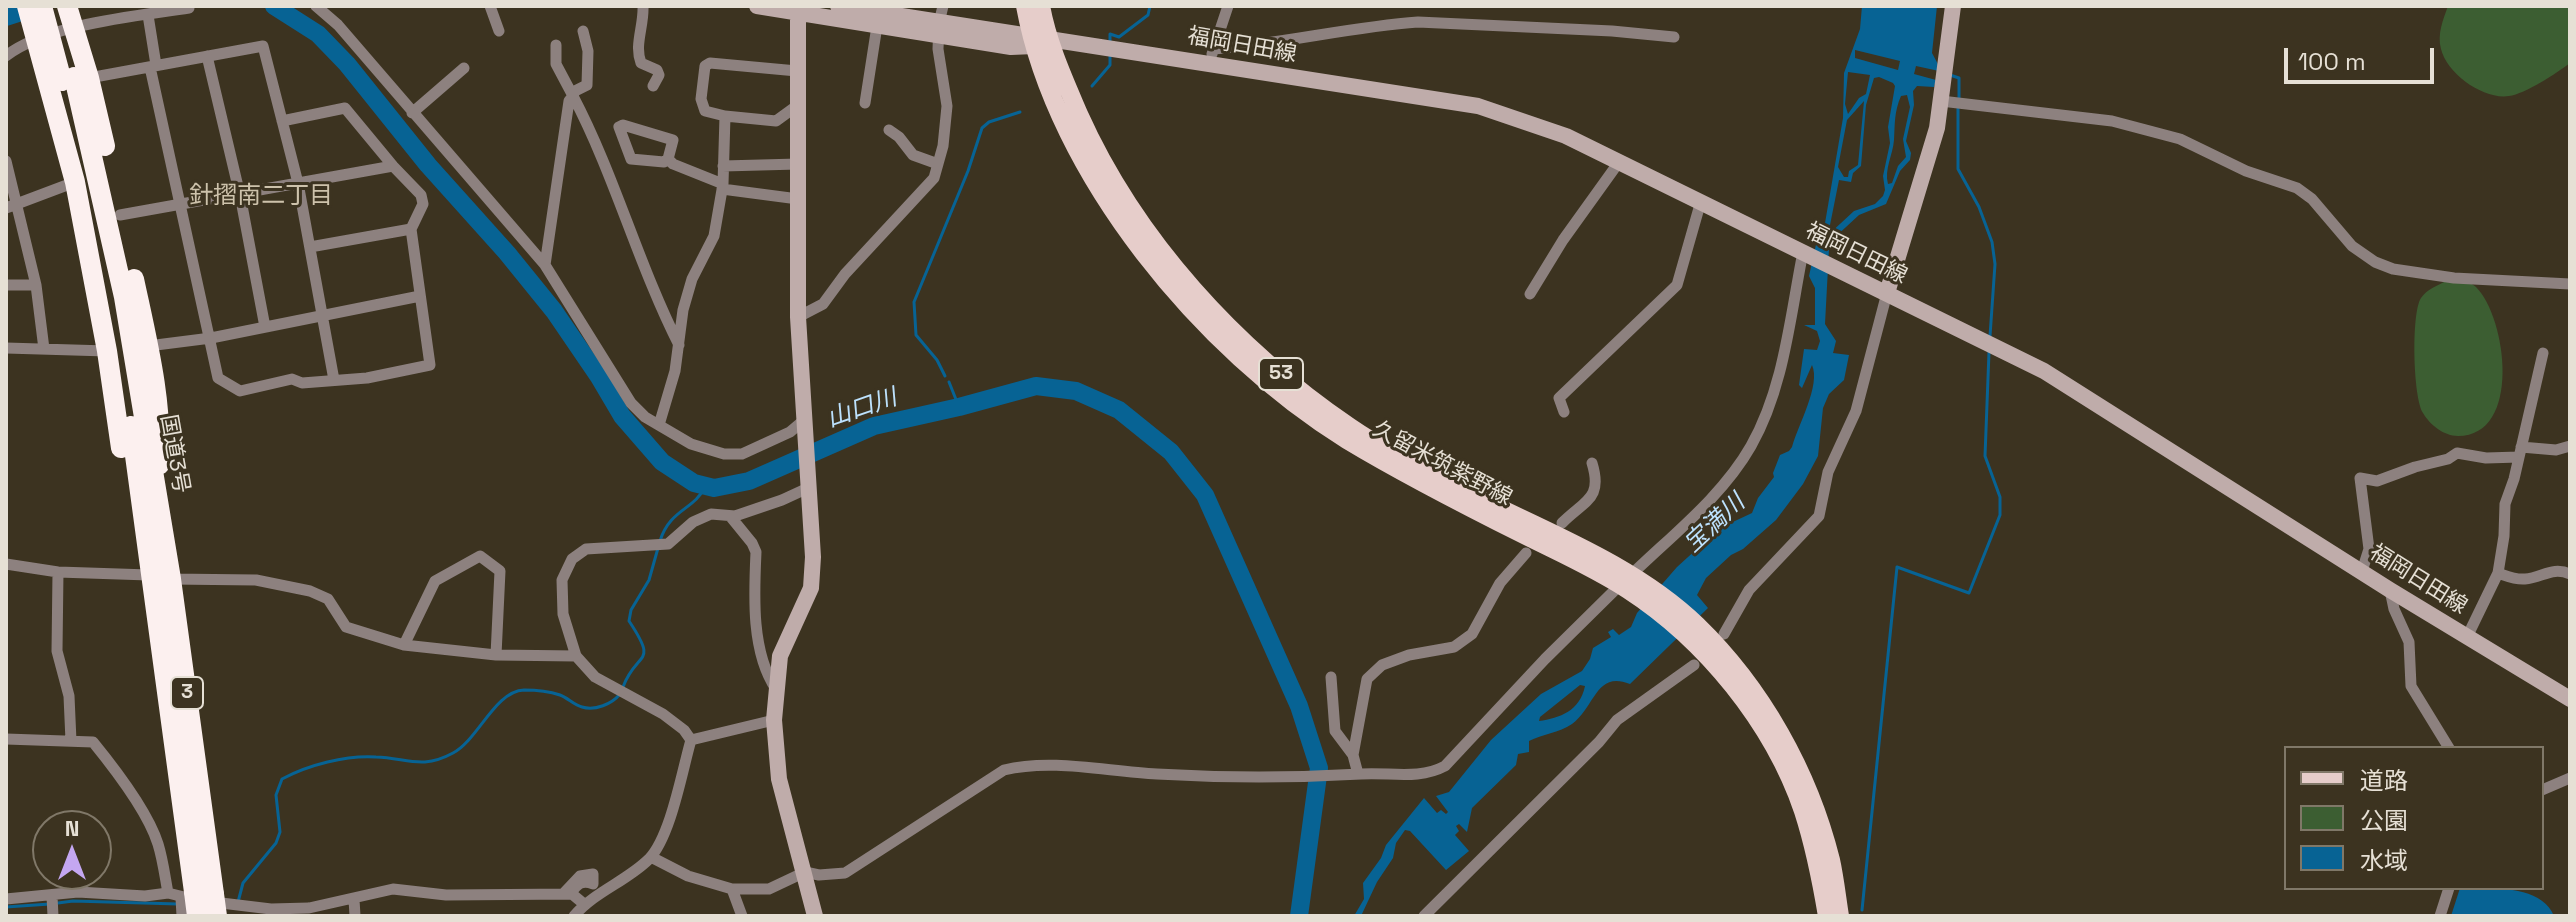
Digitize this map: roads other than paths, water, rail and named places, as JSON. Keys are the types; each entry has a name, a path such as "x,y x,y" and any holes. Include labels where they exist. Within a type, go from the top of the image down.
{"highway":[{"path":"27,6 75,182 107,351 124,467 142,517"},
{"name":"国道3号","path":"42,6 75,79 112,300 196,895 217,916"},
{"name":"国道3号","path":"54,6 75,79 124,297 171,579 197,916"},
{"path":"72,19 75,79 120,215 148,346 161,431 157,493"}],"main road":[{"name":"福岡日田線","path":"757,6 798,9 877,26 938,30"},
{"name":"福岡日田線","path":"838,6 1011,47 1038,40 1211,55 1478,106 1566,136 2044,371 2390,590 2570,699"},
{"path":"1025,6 1038,40"},
{"path":"1038,40 1041,6"},
{"path":"1883,292 1925,171 1941,101 1953,6"},
{"path":"798,9 798,317 813,557 811,588 780,656 774,720 779,779 815,916"},
{"name":"久留米筑紫野線","path":"1038,40 1125,198 1166,257 1240,338 1315,402 1353,429 1462,489 1586,550 1686,625 1755,694 1795,758 1814,804 1831,861 1840,916"},
{"name":"久留米筑紫野線","path":"1686,625 1743,700 1782,763 1802,808 1818,862 1827,916"}],"street":[{"path":"316,6 338,25 545,265 631,403 645,417 706,450 742,454 803,425"},
{"path":"490,6 499,31"},
{"path":"643,6 644,25 636,51 641,63 657,70 659,75 653,86"},
{"path":"798,317 823,304 845,274 934,178 943,146 947,106 938,30 943,6"},
{"path":"1211,55 1228,6"},
{"path":"6,56 36,36 72,19 148,15 189,8"},
{"path":"148,15 153,66 218,378 240,391 269,382 367,378 430,365 411,229 423,204 421,195 345,108 282,121"},
{"path":"1211,55 1418,22 1674,37"},
{"path":"865,103 877,26"},
{"path":"545,265 569,101 575,91 587,85 588,51 583,31"},
{"path":"556,45 556,64 592,132 646,274 679,345"},
{"path":"75,79 263,46 298,183 334,380"},
{"path":"207,56 240,195 265,327"},
{"path":"797,71 710,63 705,66 701,99 705,111 776,121 798,105"},
{"path":"412,113 464,68"},
{"path":"1941,101 2112,121 2180,139 2246,171 2297,188 2312,199 2352,246 2375,262 2393,269 2454,278 2570,284"},
{"path":"659,425 675,371 683,310 692,279 714,236 722,186 725,116"},
{"path":"623,125 673,140 668,159 664,162 631,159 619,127 623,125"},
{"path":"889,130 913,155 938,164"},
{"path":"668,159 722,186 798,199"},
{"path":"6,161 12,206 36,285 44,349"},
{"path":"1530,294 1563,240 1619,162"},
{"path":"723,166 798,164"},
{"path":"120,215 393,166"},
{"path":"12,206 75,182"},
{"path":"1564,412 1559,398 1677,285 1701,201"},
{"path":"310,247 411,229"},
{"path":"651,857 688,876 732,889 769,889 805,872 819,875 845,873 1004,770 1027,764 1159,775 1290,777 1430,774 1445,766 1545,659 1629,583 1716,493 1750,448 1778,379 1806,253"},
{"path":"6,285 36,285"},
{"path":"1724,634 1749,590 1819,516 1828,472 1856,411 1883,292"},
{"path":"148,346 211,338 420,296"},
{"path":"6,348 107,351"},
{"path":"2467,637 2498,573 2505,504 2543,353"},
{"path":"2362,571 2369,549 2360,478 2377,481 2448,459 2457,453 2486,458 2570,446"},
{"path":"1562,523 1596,491 1597,479 1592,463"},
{"path":"691,740 684,730 663,714 595,677 576,656 563,614 560,595 562,580 572,559 586,549 668,544 693,522 711,514 730,516 782,500 807,484"},
{"path":"730,516 756,552 755,617 767,676 776,689"},
{"path":"1356,774 1353,755 1367,679 1382,665 1409,655 1454,647 1472,634 1500,583 1526,553"},
{"path":"404,645 435,581 480,556 500,571 496,655"},
{"path":"6,564 58,572 149,575 171,579 256,580 310,591 328,599 346,627 404,645 496,655 576,656"},
{"path":"2498,573 2516,579 2537,577 2548,571 2562,570 2570,574"},
{"path":"58,572 57,651 69,696 71,741"},
{"path":"2390,590 2394,609 2409,642 2411,686 2448,746"},
{"path":"1424,916 1599,742 1617,720 1694,665"},
{"path":"1331,677 1335,731 1353,755"},
{"path":"691,740 774,720"},
{"path":"6,739 93,742 112,765 148,821 157,841 168,893"},
{"path":"574,916 584,904 614,887 651,857 667,826 691,740"},
{"path":"2544,789 2570,778"},
{"path":"6,899 78,892 145,896 168,893 271,909 309,908 393,889 446,895 566,894 584,904"},
{"path":"732,889 742,916"},
{"path":"2440,916 2448,890"},
{"path":"182,916 196,895"},
{"path":"52,896 53,916"},
{"path":"354,899 355,916"}],"water":[{"path":"1862,6 1937,6 1932,53 1940,68 1939,71 1916,66 1914,74 1936,80 1934,87 1917,86 1913,91 1914,105 1906,141 1911,153 1910,160 1900,171 1886,204 1859,215 1833,239 1829,249 1825,324 1836,341 1833,353 1849,355 1844,380 1829,394 1823,408 1818,456 1803,484 1776,520 1706,578 1697,595 1708,608 1630,684 1610,682 1597,692 1572,724 1529,741 1529,752 1518,754 1516,765 1472,808 1467,832 1459,824 1456,826 1459,831 1455,835 1469,851 1446,870 1410,831 1405,830 1361,916 1354,916 1364,899 1363,883 1381,858 1386,845 1424,798 1437,813 1441,810 1446,814 1448,812 1436,796 1449,792 1491,740 1541,694 1582,671 1593,648 1611,637 1608,632 1613,629 1619,635 1631,627 1637,613 1677,567 1720,528 1752,513 1758,498 1774,477 1780,455 1792,447 1814,383 1812,365 1802,388 1799,385 1804,349 1817,350 1820,341 1817,331 1804,325 1815,325 1815,288 1809,276 1817,240 1825,223 1843,118 1844,73 1860,29","holes":["1855,50 1900,61 1898,70 1855,58","1848,72 1870,75 1866,94 1859,98 1848,114 1845,104","1874,78 1893,83 1888,127 1890,143 1883,176 1885,190 1875,204 1854,211 1828,235 1839,180 1851,182 1853,173 1861,166 1866,105","1907,95 1910,107 1903,139 1906,157 1898,166 1892,183 1888,184 1888,167 1901,96","1864,101 1858,165 1849,171 1848,177 1844,177 1838,167 1847,120","1580,685 1585,686 1579,702 1568,712 1539,721"]},
{"path":"2459,890 2513,890 2538,898 2554,916 2451,916"}],"waterway":[{"name":"山口川","path":"6,17 40,6"},
{"name":"山口川","path":"274,6 318,34 347,64 428,165 554,311 622,416 662,462 694,483 714,488 749,481 874,426 1036,386 1076,391 1119,410 1171,452 1205,495 1299,706 1319,768 1299,916"},
{"path":"1110,43 1110,34 1119,37 1148,15 1150,6"},
{"path":"1092,86 1110,65 1110,55"},
{"path":"1950,75 1959,78 1959,101"},
{"path":"1958,108 1958,169 1979,207 1992,242 1995,264 1990,336"},
{"path":"945,376 937,360 916,335 914,302 968,171 982,128 989,122 1020,112"},
{"path":"1862,910 1897,567 1969,593 2000,515 2000,497 1985,456 1989,352"},
{"path":"949,382 959,407"},
{"path":"660,541 670,522 695,501 705,487"},
{"path":"623,687 644,652 629,621 631,610 649,580 658,548"},
{"path":"238,902 243,883 276,843 280,832 276,795 282,779 315,765 340,759 376,757 423,762 442,758 462,747 495,707 514,692 552,693 587,708 603,706 620,694"},
{"path":"58,903 178,904"},
{"path":"6,907 50,904"}],"district":[{"name":"針摺南二丁目","path":"261,196"}],"water label":[{"name":"宝満川","path":"1715,524"}]}
